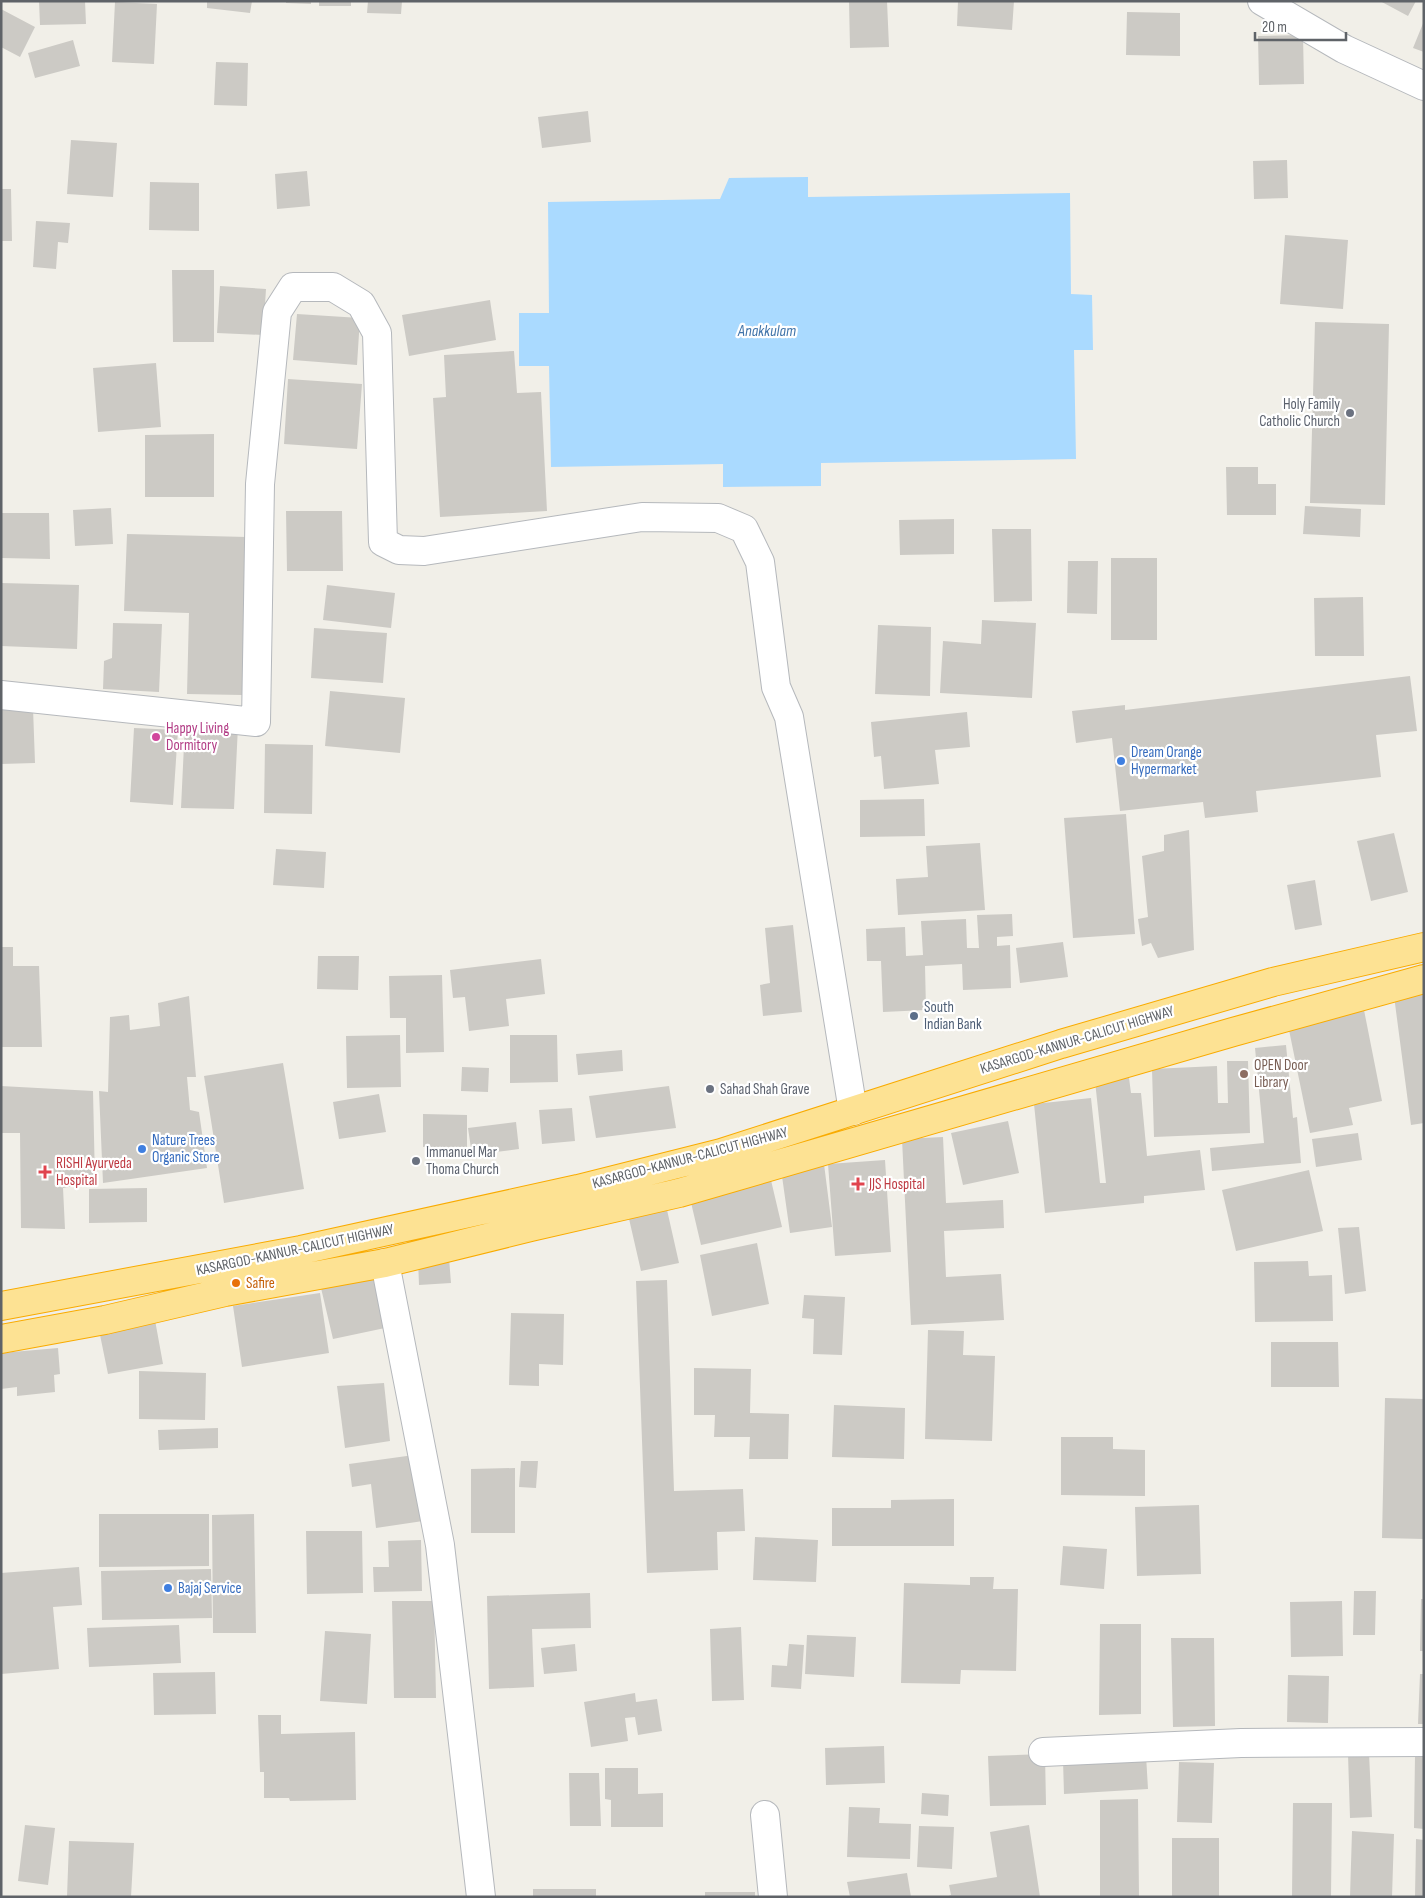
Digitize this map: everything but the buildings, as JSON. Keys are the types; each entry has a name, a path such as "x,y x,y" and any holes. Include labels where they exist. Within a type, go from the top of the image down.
{"highway":[{"name":"KASARGOD-KANNUR-CALICUT HIGHWAY","path":"1,1306 301,1250 578,1189 721,1153 1061,1044 1273,982 1424,947"},
{"name":"KASARGOD-KANNUR-CALICUT HIGHWAY","path":"1,1339 105,1320 224,1292 386,1263 531,1227 679,1194 1024,1095 1233,1032 1424,979"}],"street":[{"path":"1262,1 1344,49 1424,86"},
{"path":"1,695 256,722 260,484 277,312 293,287 333,287 361,304 377,333 383,542 399,550 424,551 642,517 718,518 744,529 760,562 776,687 789,717 853,1110"},
{"path":"386,1263 440,1545 480,1897"},
{"path":"1043,1752 1241,1744 1424,1742"},
{"path":"765,1815 773,1897"}],"water":[{"name":"Anakkulam","path":"808,177 808,197 1070,193 1071,294 1092,295 1093,350 1074,350 1076,459 821,463 821,486 723,487 723,464 551,467 549,366 519,366 519,313 549,313 548,202 720,199 729,178"}],"place":[{"name":"Holy Family Catholic Church","path":"1350,413"},
{"name":"Happy Living Dormitory","path":"156,737"},
{"name":"Dream Orange Hypermarket","path":"1121,761"},
{"name":"South Indian Bank","path":"914,1016"},
{"name":"OPEN Door Library","path":"1244,1074"},
{"name":"Sahad Shah Grave","path":"710,1089"},
{"name":"Nature Trees Organic Store","path":"142,1149"},
{"name":"Immanuel Mar Thoma Church","path":"416,1161"},
{"name":"RISHI Ayurveda Hospital","path":"45,1172"},
{"name":"JJS Hospital","path":"858,1184"},
{"name":"Safire","path":"236,1283"},
{"name":"Bajaj Service","path":"168,1588"}]}
